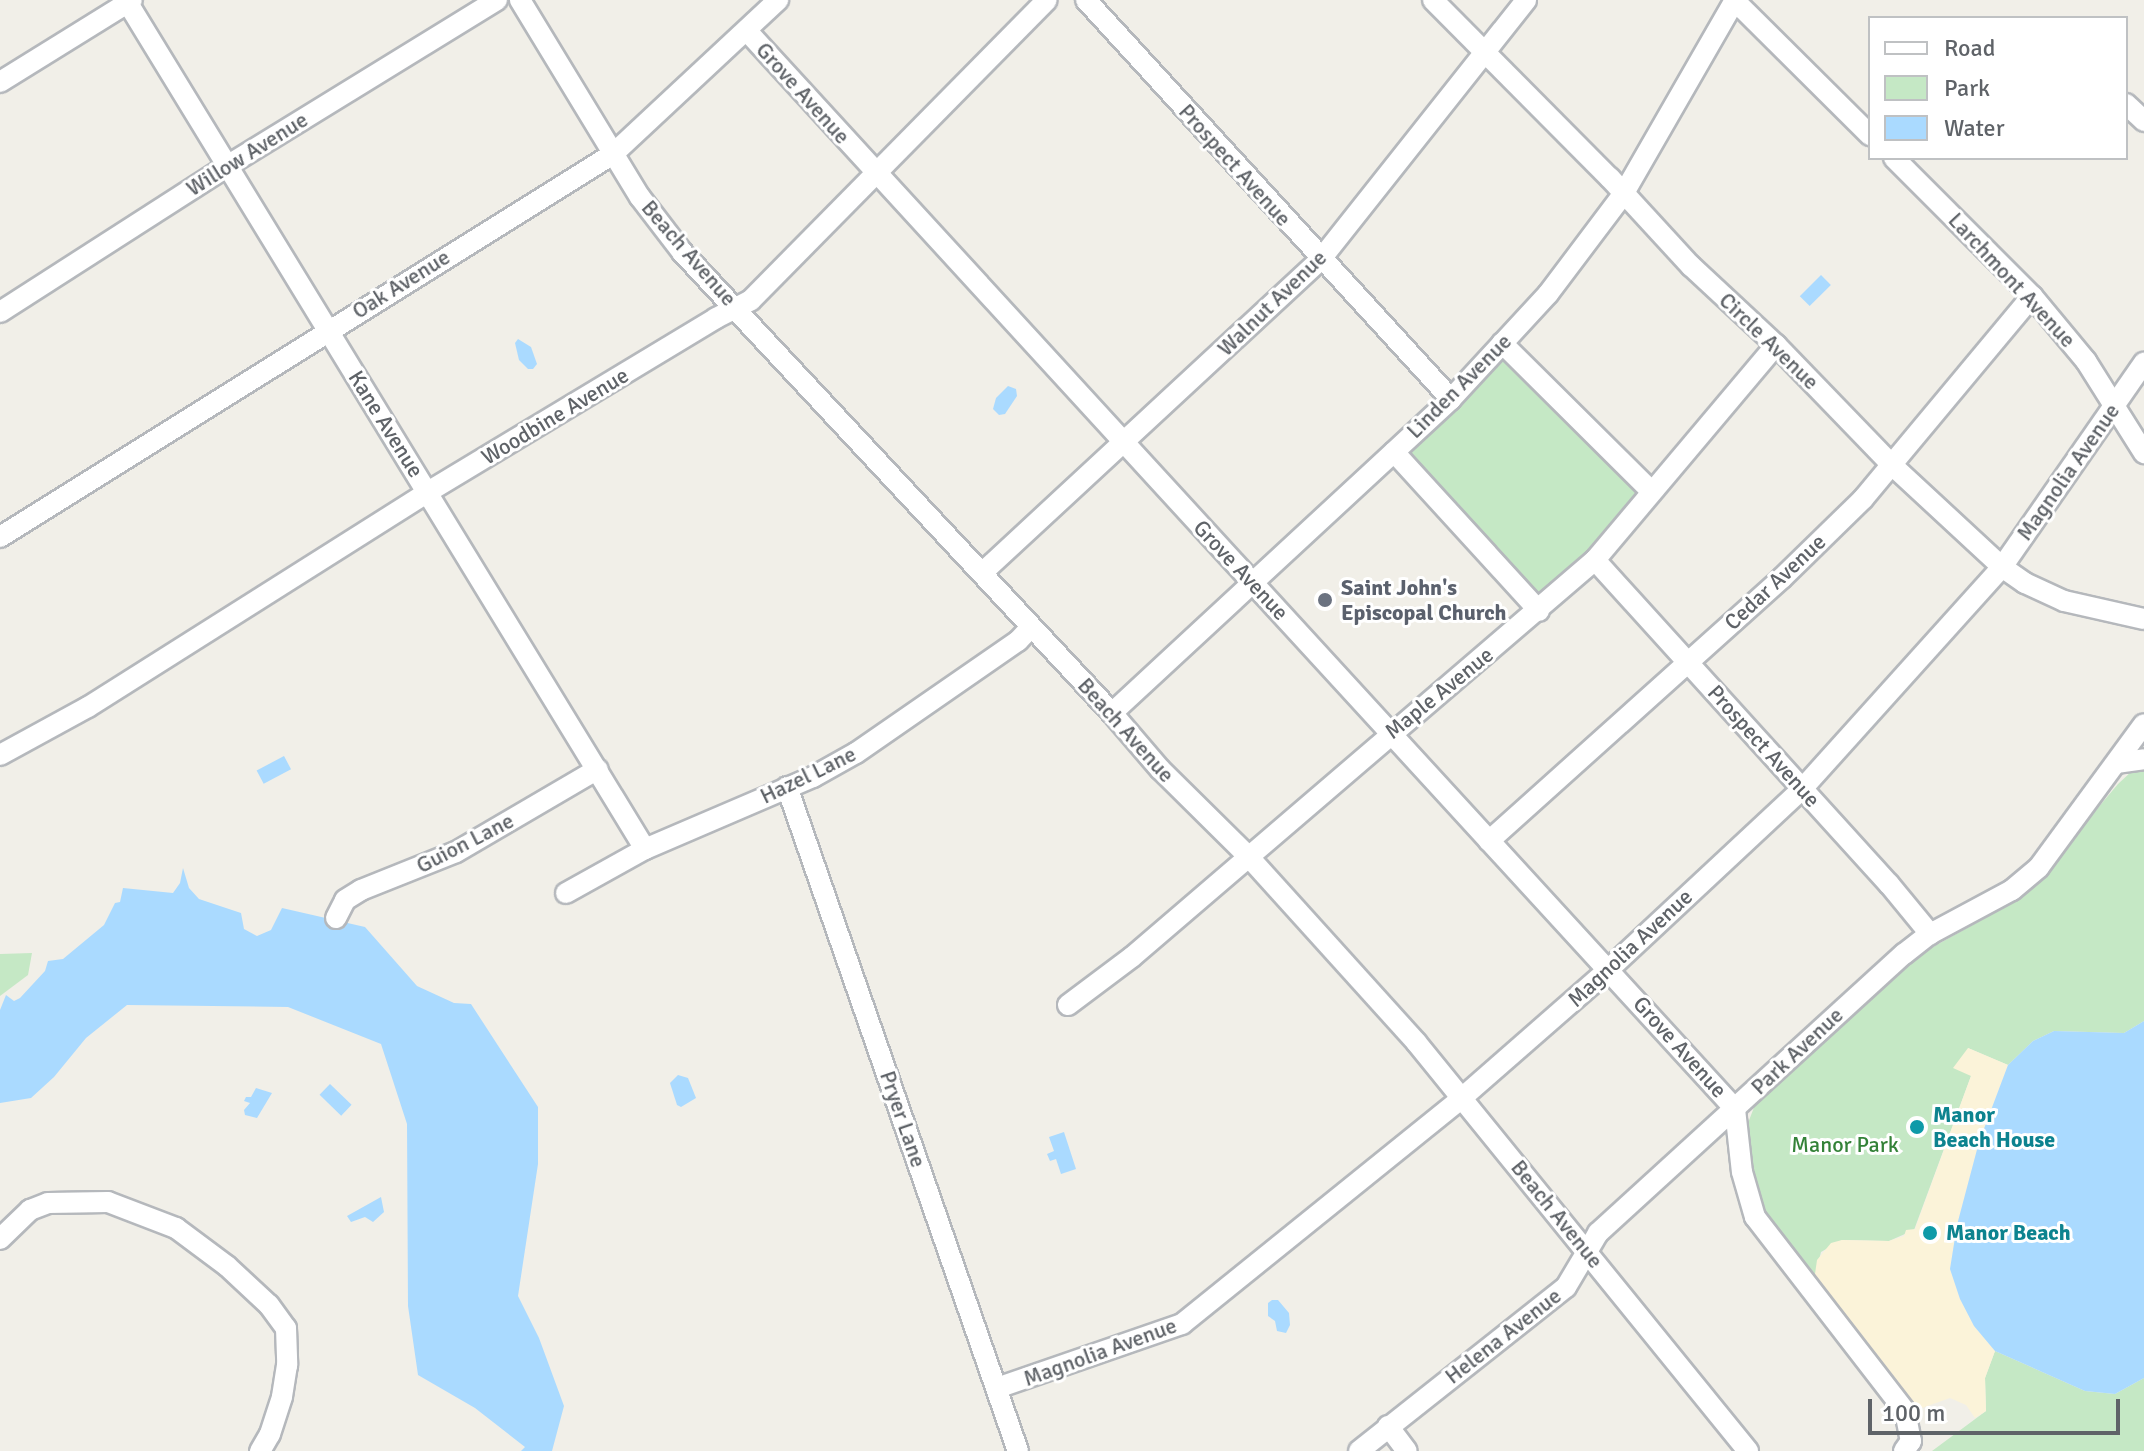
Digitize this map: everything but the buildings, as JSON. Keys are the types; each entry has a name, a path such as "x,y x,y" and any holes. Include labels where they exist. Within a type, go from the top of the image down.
{"street":[{"name":"Willow Avenue","path":"0,312 227,166 497,0"},
{"name":"Beach Avenue","path":"520,0 661,227 1112,713 1160,769 1248,856 1463,1097 1748,1451"},
{"name":"Oak Avenue","path":"0,537 613,154 778,0"},
{"name":"Woodbine Avenue","path":"0,755 88,707 428,492 751,300 1047,0"},
{"name":"Prospect Avenue","path":"1086,0 1451,399"},
{"name":"Circle Avenue","path":"1433,0 1624,193 1691,266 1776,345 1893,466 2002,567 2025,583 2064,601 2144,619"},
{"name":"Walnut Avenue","path":"982,573 1321,259 1526,0"},
{"path":"1734,0 1868,133"},
{"name":"Linden Avenue","path":"1112,713 1451,399 1548,294 1624,193 1734,0"},
{"name":"Kane Avenue","path":"128,1 645,849"},
{"path":"0,82 128,1"},
{"name":"Grove Avenue","path":"747,31 1735,1109"},
{"path":"2128,106 2144,121"},
{"name":"Larchmont Avenue","path":"1896,160 2032,296 2086,361 2144,453"},
{"name":"Cedar Avenue","path":"1489,841 1782,578 1893,466 2032,296"},
{"path":"1502,343 1652,492"},
{"name":"Maple Avenue","path":"1068,1005 1132,957 1390,732 1539,611 1595,560 1776,345"},
{"name":"Magnolia Avenue","path":"997,1388 1182,1324 1463,1097 1609,969 1803,788 2002,567 2144,363"},
{"path":"2114,406 2144,389"},
{"path":"1394,452 1539,611"},
{"name":"Prospect Avenue","path":"1595,560 1803,788 1930,934"},
{"name":"Hazel Lane","path":"566,893 645,849 856,753 1018,641 1031,627"},
{"name":"Park Avenue","path":"1904,1451 1911,1441 1905,1411 1755,1217 1742,1172 1735,1109 1824,1024 1930,934 1984,907 2039,867 2144,724"},
{"path":"2117,763 2144,759"},
{"name":"Guion Lane","path":"336,918 345,900 361,890 456,852 598,769"},
{"name":"Pryer Lane","path":"787,787 1018,1451"},
{"name":"Helena Avenue","path":"1359,1451 1566,1287 1598,1233 1735,1109"},
{"path":"0,1239 30,1210 48,1203 108,1202 176,1228 227,1266 269,1305 286,1328 287,1365 282,1397 270,1434 260,1451"},
{"path":"1388,1426 1407,1451"}],"green space":[{"path":"1503,350 1646,493 1606,542 1538,603 1400,451"},
{"name":"Manor Park","path":"2144,767 2144,1021 2124,1033 2054,1031 2033,1041 2008,1065 1968,1048 1971,1076 1914,1230 1889,1241 1842,1240 1821,1252 1814,1281 1772,1230 1757,1202 1748,1123 1758,1097 1906,962 1994,913 2032,886 2118,784 2132,771"},
{"path":"32,953 28,975 0,996 0,954"},
{"path":"1995,1351 2085,1391 2115,1394 2144,1378 2144,1451 1932,1451 1986,1411 1985,1378"}],"sand":[{"name":"Manor Beach","path":"1968,1048 2008,1065 1979,1142 1957,1225 1950,1269 1960,1299 1974,1326 1995,1351 1985,1378 1986,1411 1975,1418 1966,1405 1950,1398 1919,1409 1814,1281 1817,1260 1831,1243 1842,1240 1889,1241 1904,1236 1906,1230 1915,1229 1971,1076 1953,1068"}],"water":[{"path":"1821,275 1831,285 1810,306 1800,296"},
{"path":"518,339 531,347 537,364 533,369 528,369 519,360 515,343"},
{"path":"1008,386 1016,389 1017,396 1005,414 999,415 993,409 996,398"},
{"path":"284,756 291,769 264,784 257,771"},
{"path":"183,868 189,888 199,899 241,913 244,929 257,936 271,930 282,908 365,927 417,986 454,1003 471,1004 538,1107 538,1164 518,1296 539,1338 564,1406 552,1451 521,1451 525,1447 475,1408 418,1375 408,1306 407,1124 381,1044 288,1007 127,1005 86,1038 54,1077 31,1098 0,1103 0,1010 6,995 14,1001 20,998 45,971 48,961 63,959 104,925 115,903 120,902 123,888 173,893 180,883"},
{"path":"2144,1021 2144,1378 2115,1394 2085,1391 1995,1351 1974,1326 1960,1299 1950,1269 1957,1225 1979,1142 2008,1065 2033,1041 2054,1031 2124,1033"},
{"path":"678,1075 688,1078 696,1098 681,1107 677,1105 670,1083"},
{"path":"330,1084 352,1105 341,1116 320,1095"},
{"path":"256,1088 272,1093 257,1118 245,1115 244,1110 250,1103 244,1101 246,1097 251,1097"},
{"path":"1064,1132 1076,1169 1061,1174 1056,1159 1050,1161 1047,1154 1054,1151 1049,1137"},
{"path":"381,1197 384,1212 373,1222 365,1217 351,1222 347,1216"},
{"path":"1278,1300 1289,1313 1290,1325 1286,1333 1277,1331 1275,1321 1268,1316 1268,1303"}],"place":[{"name":"Saint John's Episcopal Church","path":"1325,600"},
{"name":"Manor Beach House","path":"1917,1127"},
{"name":"Manor Beach","path":"1930,1233"}]}
